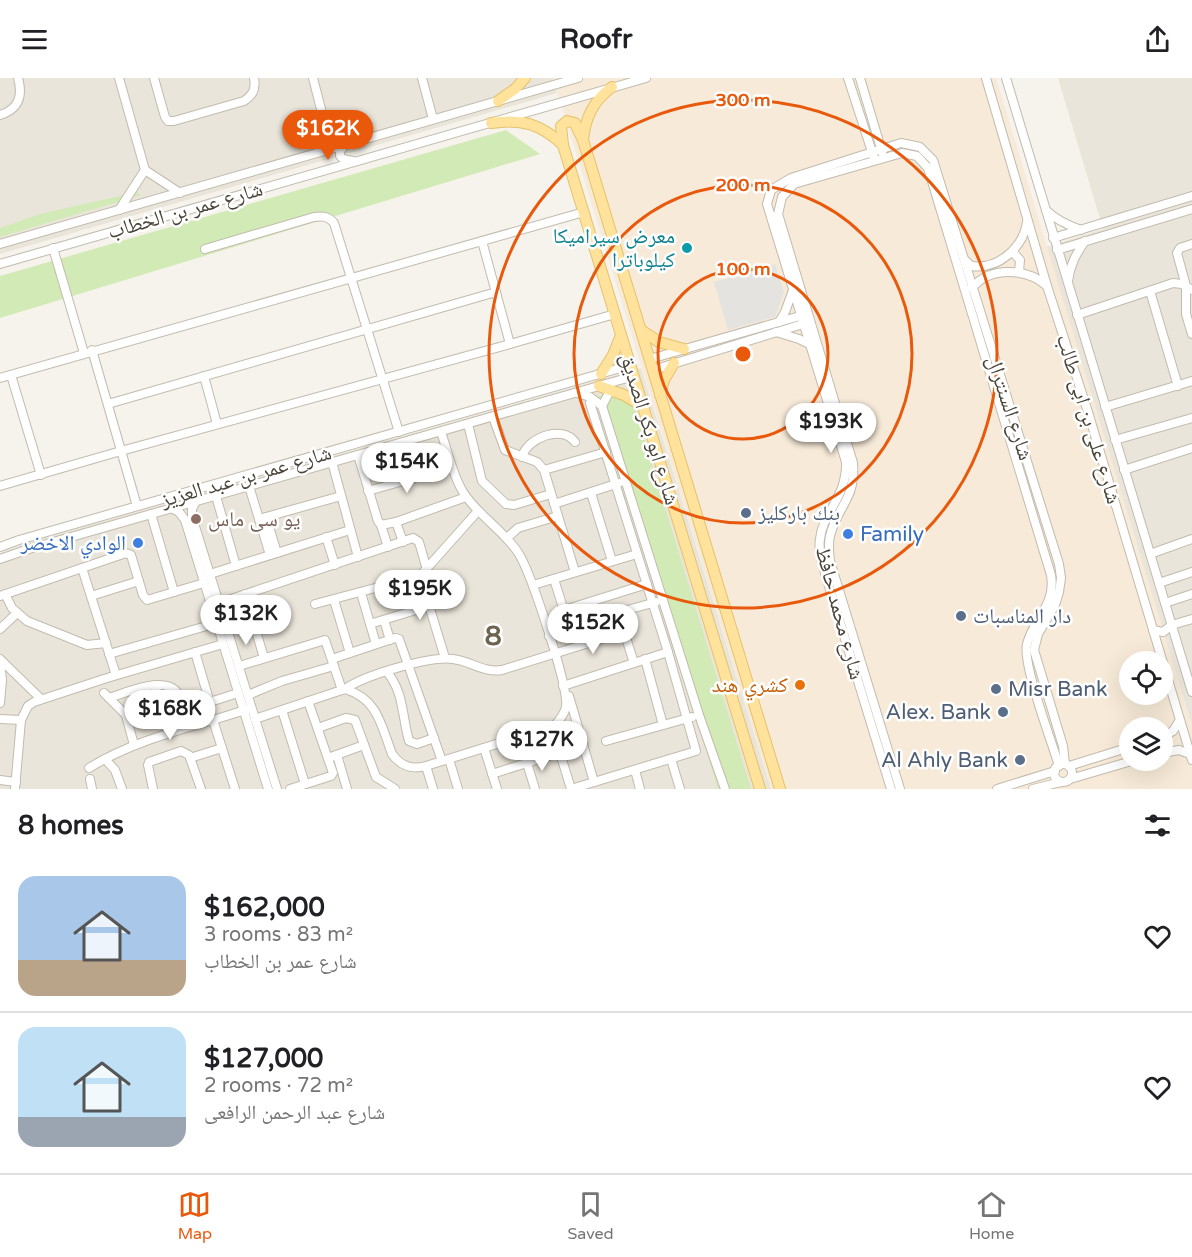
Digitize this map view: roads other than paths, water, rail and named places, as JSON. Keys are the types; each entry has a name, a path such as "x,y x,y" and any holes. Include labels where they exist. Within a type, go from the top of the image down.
{"main road":[{"path":"498,101 515,89 525,78"},
{"name":"شارع ابو بكر الصديق","path":"612,87 590,110 583,140 780,789"},
{"path":"491,123 507,120 538,125 563,145"},
{"path":"563,145 561,126 567,121 575,123 583,140"},
{"name":"شارع ابو بكر الصديق","path":"563,145 760,789"},
{"path":"641,330 659,342 684,350"},
{"path":"603,373 621,335"},
{"path":"659,395 672,358"},
{"path":"606,386 644,407"},
{"path":"719,658 724,662 730,660 735,645"},
{"path":"729,689 735,676 741,675 746,678"}],"street":[{"path":"0,115 12,110 17,104 21,88 18,78"},
{"path":"119,78 145,170 180,193"},
{"path":"154,78 165,117 168,121 174,121 244,101 255,90 254,78"},
{"path":"313,78 331,148"},
{"path":"422,78 433,119"},
{"name":"شارع عمر بن الخطاب","path":"0,244 578,78"},
{"name":"شارع عمر بن الخطاب","path":"0,264 646,78"},
{"path":"848,78 873,157"},
{"path":"860,78 883,154"},
{"name":"شارع على بن ابى طالب","path":"986,78 1191,757"},
{"name":"شارع على بن ابى طالب","path":"1006,78 1192,692"},
{"path":"855,101 866,98"},
{"path":"346,144 340,151 340,156 353,161"},
{"path":"1008,156 1019,150 1027,151"},
{"name":"شارع السنترال","path":"830,169 883,154 910,154 924,161 942,201 1036,505"},
{"path":"302,157 318,160 318,168 313,174"},
{"name":"شارع محمد حافظ","path":"830,169 791,178 778,184 771,190 767,204 846,462 845,484 823,527 820,538 825,573 900,789"},
{"name":"شارع محمد حافظ","path":"830,169 795,184 782,197 778,214 853,463 851,492 834,526 829,549 833,572 891,789"},
{"path":"119,210 145,170"},
{"path":"1053,238 1192,196"},
{"path":"1044,208 1061,222 1081,230"},
{"path":"1057,250 1192,209"},
{"path":"0,378 584,212"},
{"path":"206,249 314,217 326,217 334,223 399,432"},
{"path":"962,257 971,266 981,266 1001,260 1012,252 1024,236 1028,218"},
{"name":"شارع السنترال","path":"949,225 972,288 1044,532 1053,585 1049,601 1026,645 1026,654 1032,680 1057,744"},
{"path":"482,241 510,344"},
{"path":"1068,284 1072,261 1085,241"},
{"path":"1192,244 1180,248 1178,253 1189,288 1186,314 1192,334"},
{"path":"52,248 108,404 137,506"},
{"path":"1012,252 1020,260 1019,272"},
{"path":"981,266 981,273 985,278"},
{"path":"972,288 978,281 1008,271 1036,278 1047,286"},
{"path":"1077,315 1173,283 1189,288"},
{"path":"779,322 793,290"},
{"path":"1149,291 1178,386"},
{"path":"108,404 496,292"},
{"path":"0,486 615,314"},
{"path":"672,358 684,350 779,322 802,320"},
{"path":"651,364 776,332 802,320"},
{"path":"776,332 809,345"},
{"name":"شارع عمر بن عبد العزيز","path":"0,547 603,373 632,370"},
{"name":"شارع عمر بن عبد العزيز","path":"0,559 170,508 606,386 632,370"},
{"path":"560,753 571,789 696,752 668,652 606,452 597,407 609,378 603,373"},
{"path":"10,375 41,475"},
{"path":"204,376 218,424"},
{"path":"1105,406 1192,381"},
{"path":"577,393 590,397 597,407 625,482 699,715 725,789"},
{"path":"508,401 512,411"},
{"path":"493,417 505,450 537,462 544,470 575,572"},
{"path":"1115,440 1192,418"},
{"path":"468,424 482,481 506,504 514,506 551,494"},
{"path":"441,432 455,475 466,497 507,538 522,560 533,585 594,782"},
{"path":"522,457 530,443 557,434 568,435 575,442"},
{"path":"1124,470 1192,448"},
{"path":"544,470 606,452"},
{"path":"358,455 388,547"},
{"path":"332,462 358,557"},
{"path":"291,464 294,473"},
{"path":"368,491 438,471"},
{"path":"554,504 625,482"},
{"path":"249,486 263,518 274,554"},
{"path":"591,492 612,561"},
{"path":"216,496 236,566"},
{"path":"263,518 341,496"},
{"path":"381,525 396,522 466,497"},
{"path":"196,501 188,518 204,583 266,768 277,789"},
{"path":"170,508 188,518 210,574 238,666 241,689"},
{"path":"315,604 361,593 423,573 478,511"},
{"path":"151,514 174,592"},
{"path":"507,538 518,528 558,516"},
{"path":"396,522 403,542"},
{"path":"210,574 350,530"},
{"name":"شارع السنترال","path":"1044,532 1059,564 1061,578 1055,605 1038,633 1034,650 1062,767"},
{"path":"33,536 36,547"},
{"path":"326,537 335,565"},
{"path":"219,603 413,538 418,541 429,606 445,658"},
{"path":"1150,554 1192,539"},
{"path":"106,642 96,645 78,642 27,621 17,614 2,595 129,553 143,595 147,600 204,583"},
{"path":"533,585 637,554"},
{"path":"82,568 116,675"},
{"path":"1159,583 1192,572"},
{"path":"554,579 570,630"},
{"path":"91,596 139,581"},
{"path":"564,610 647,584"},
{"path":"361,593 376,644"},
{"path":"245,594 264,658"},
{"path":"1165,603 1192,594"},
{"path":"334,600 350,653"},
{"path":"549,636 664,600"},
{"path":"370,624 429,606"},
{"path":"0,629 17,614"},
{"path":"615,617 620,619 634,663"},
{"path":"1153,630 1164,632 1172,625 1192,619"},
{"path":"384,620 390,640"},
{"path":"109,654 217,623"},
{"path":"255,719 344,689 360,680 427,660 445,658 494,671 624,632"},
{"path":"134,745 126,715 107,695 155,685 172,688 178,692 186,709 210,703 241,689 278,683 333,663 350,653 395,638 401,642 434,738 458,789"},
{"path":"238,666 325,640 344,689 366,698 373,706 392,754 397,760 411,768 426,766 554,726 561,719 566,707 565,685"},
{"path":"1159,649 1166,642 1177,642"},
{"path":"0,780 15,785 21,720 28,706 41,699 116,675 223,644"},
{"path":"195,652 210,703"},
{"path":"565,685 668,652"},
{"path":"645,659 663,725"},
{"path":"0,661 41,699"},
{"path":"0,661 0,703"},
{"path":"387,672 400,695 409,741 417,744 434,738"},
{"path":"1032,680 1041,677"},
{"path":"155,685 170,734"},
{"path":"308,701 347,789"},
{"path":"248,709 255,719 266,768 268,789"},
{"path":"89,768 134,745 248,709"},
{"path":"282,710 305,784"},
{"path":"606,741 699,715"},
{"path":"318,728 351,718 358,724 376,777 393,788"},
{"path":"0,719 21,720"},
{"path":"213,720 235,789"},
{"path":"1173,731 1180,720"},
{"path":"333,757 364,745"},
{"path":"492,774 583,745"},
{"path":"190,758 222,748"},
{"path":"484,748 497,789"},
{"path":"997,789 1119,750"},
{"path":"1173,751 1179,750 1191,757"},
{"path":"153,789 149,762 181,751 187,753 190,758 201,789"},
{"path":"290,789 330,777 333,770 333,757"},
{"path":"105,759 115,770 122,789"},
{"path":"671,759 680,789"},
{"path":"527,763 535,789"},
{"path":"1034,789 1066,782 1119,765"},
{"path":"426,766 433,789"},
{"path":"1062,767 1057,779 1066,782 1073,789"},
{"path":"1062,767 1072,772 1066,782"},
{"path":"635,770 640,789"},
{"path":"90,778 92,789"}],"place":[{"name":"معرض سيراميكا كيلوباترا","path":"687,248"},
{"name":"بنك باركليز","path":"746,513"},
{"name":"يو سى ماس","path":"196,519"},
{"name":"Family","path":"848,534"},
{"name":"الوادي الاخضر","path":"138,543"},
{"name":"دار المناسبات","path":"961,616"},
{"name":"كشري هند","path":"800,685"},
{"name":"Misr Bank","path":"996,689"},
{"name":"Alex. Bank","path":"1003,712"},
{"name":"Al Ahly Bank","path":"1020,760"}],"district":[{"name":"8","path":"494,636"}]}
